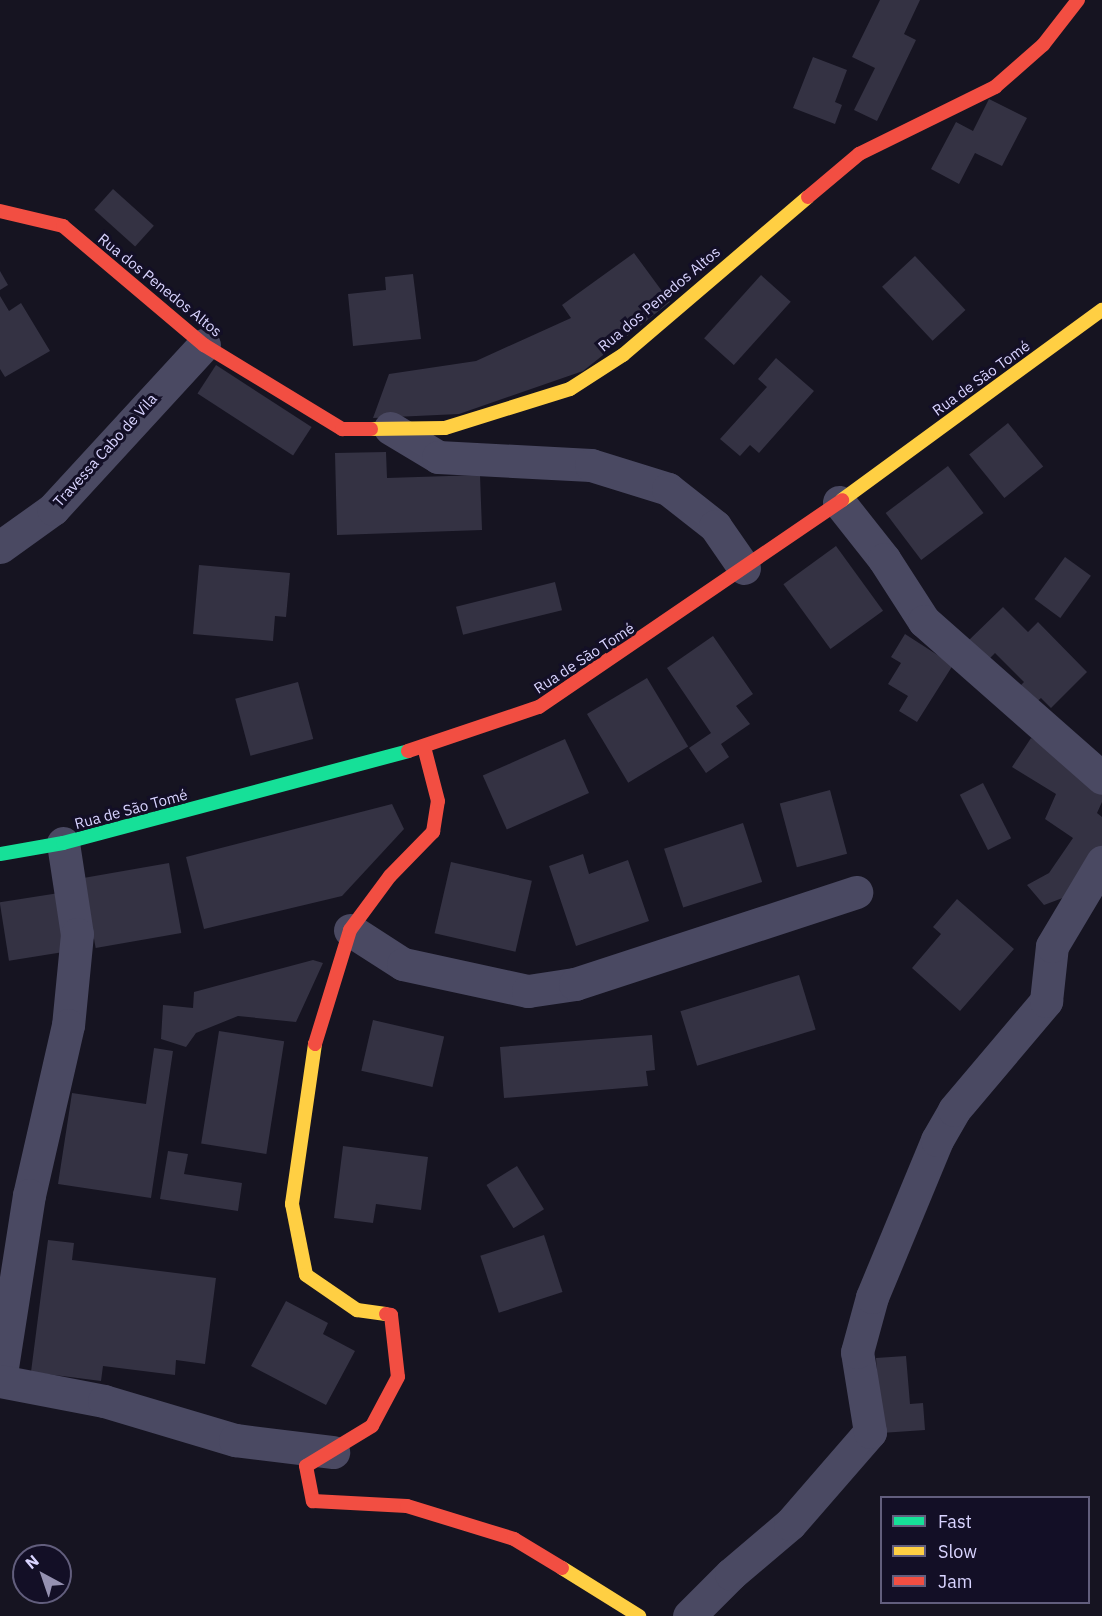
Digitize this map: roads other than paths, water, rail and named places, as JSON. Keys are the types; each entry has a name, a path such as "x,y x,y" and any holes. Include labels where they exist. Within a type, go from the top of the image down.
{"street":[{"name":"Rua dos Penedos Altos","path":"0,212 63,226 204,345 342,429 445,428 570,389 623,354 859,154 995,87 1043,45 1078,0"},
{"name":"Rua de São Tomé","path":"0,854 63,843 424,747 539,707 839,502 1102,310"},
{"name":"Travessa Cabo de Vila","path":"0,548 53,509 204,345"},
{"path":"390,428 438,457 591,465 668,489 715,526 744,568"},
{"path":"839,502 884,559 924,621 1102,778"},
{"path":"424,747 438,801 433,832 390,876 350,930 316,1036 292,1204 306,1275 357,1310 391,1315 398,1377 372,1426 333,1452 306,1466 313,1501 407,1506 514,1539 639,1616"},
{"path":"63,843 77,934 68,1024 28,1195 0,1381 104,1401 235,1440 333,1452"},
{"path":"689,1616 731,1574 790,1524 870,1432 857,1352 872,1297 937,1140 954,1110 1046,1001 1052,946 1102,862"},
{"path":"350,930 404,964 528,991 575,984 856,892"}]}
